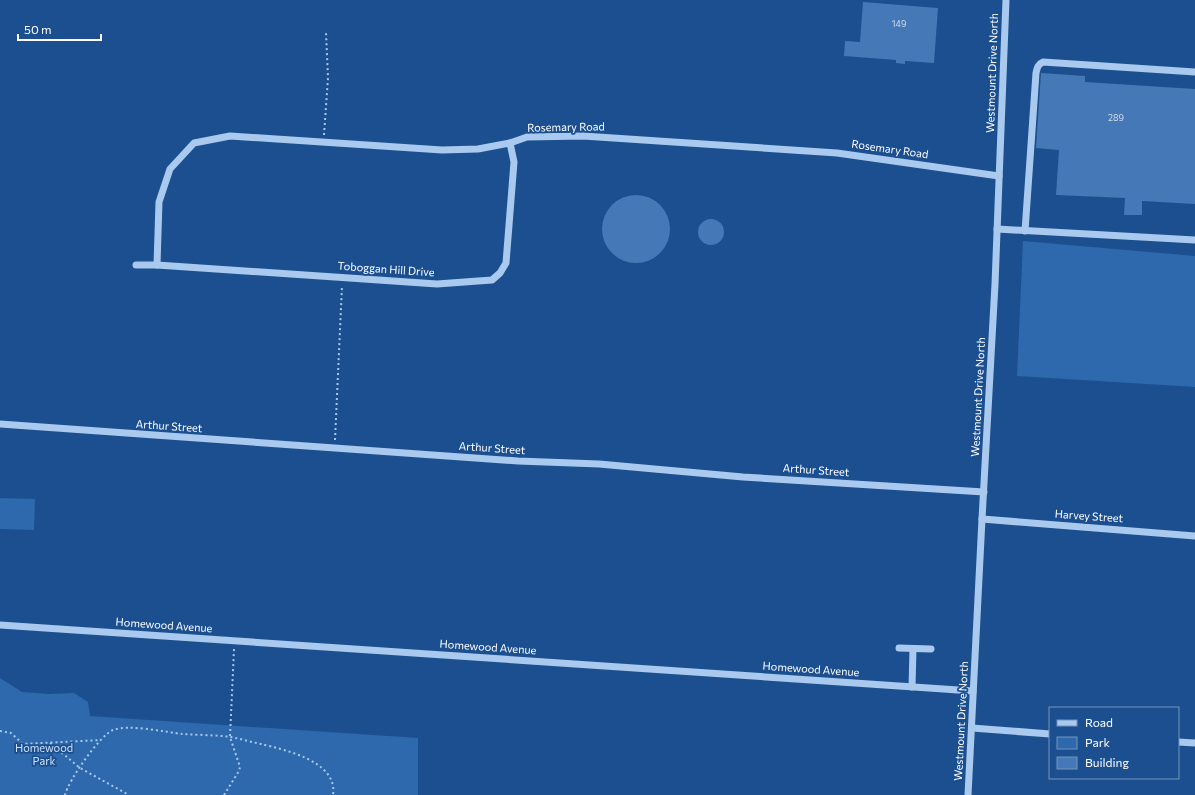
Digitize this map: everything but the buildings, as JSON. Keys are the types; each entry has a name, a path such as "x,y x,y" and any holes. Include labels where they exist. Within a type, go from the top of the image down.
{"street":[{"name":"Westmount Drive North","path":"968,795 997,230 1006,0"},
{"path":"1025,231 1036,73 1040,63 1195,72"},
{"name":"Rosemary Road","path":"157,265 159,202 170,169 194,143 230,136 442,150 478,149 510,143 527,137 591,136 837,153 999,176"},
{"name":"Toboggan Hill Drive","path":"136,265 157,265 437,284 492,280 500,273 506,263 514,162 510,143"},
{"path":"997,230 1195,240"},
{"name":"Arthur Street","path":"0,424 518,462 599,464 743,477 984,492"},
{"name":"Harvey Street","path":"982,519 1195,536"},
{"name":"Homewood Avenue","path":"0,625 974,691"},
{"path":"899,648 931,649"},
{"path":"912,687 913,648"},
{"path":"972,728 1049,734"},
{"path":"1179,742 1195,743"}],"path":[{"path":"323,142 328,78 326,32"},
{"path":"334,449 342,277"},
{"path":"224,795 240,767 230,737 234,642"},
{"path":"65,795 66,789 101,740 112,730 132,728 230,737 291,751 310,760 321,768 331,779 334,790 333,795"},
{"path":"0,731 11,733 23,744 101,740"},
{"path":"49,742 80,768 129,795"}],"green space":[{"path":"1023,241 1195,256 1195,387 1017,376"},
{"path":"0,498 35,499 34,530 0,529"},
{"name":"Homewood Park","path":"0,678 22,692 49,694 74,693 88,702 90,716 418,738 418,795 0,795"}]}
